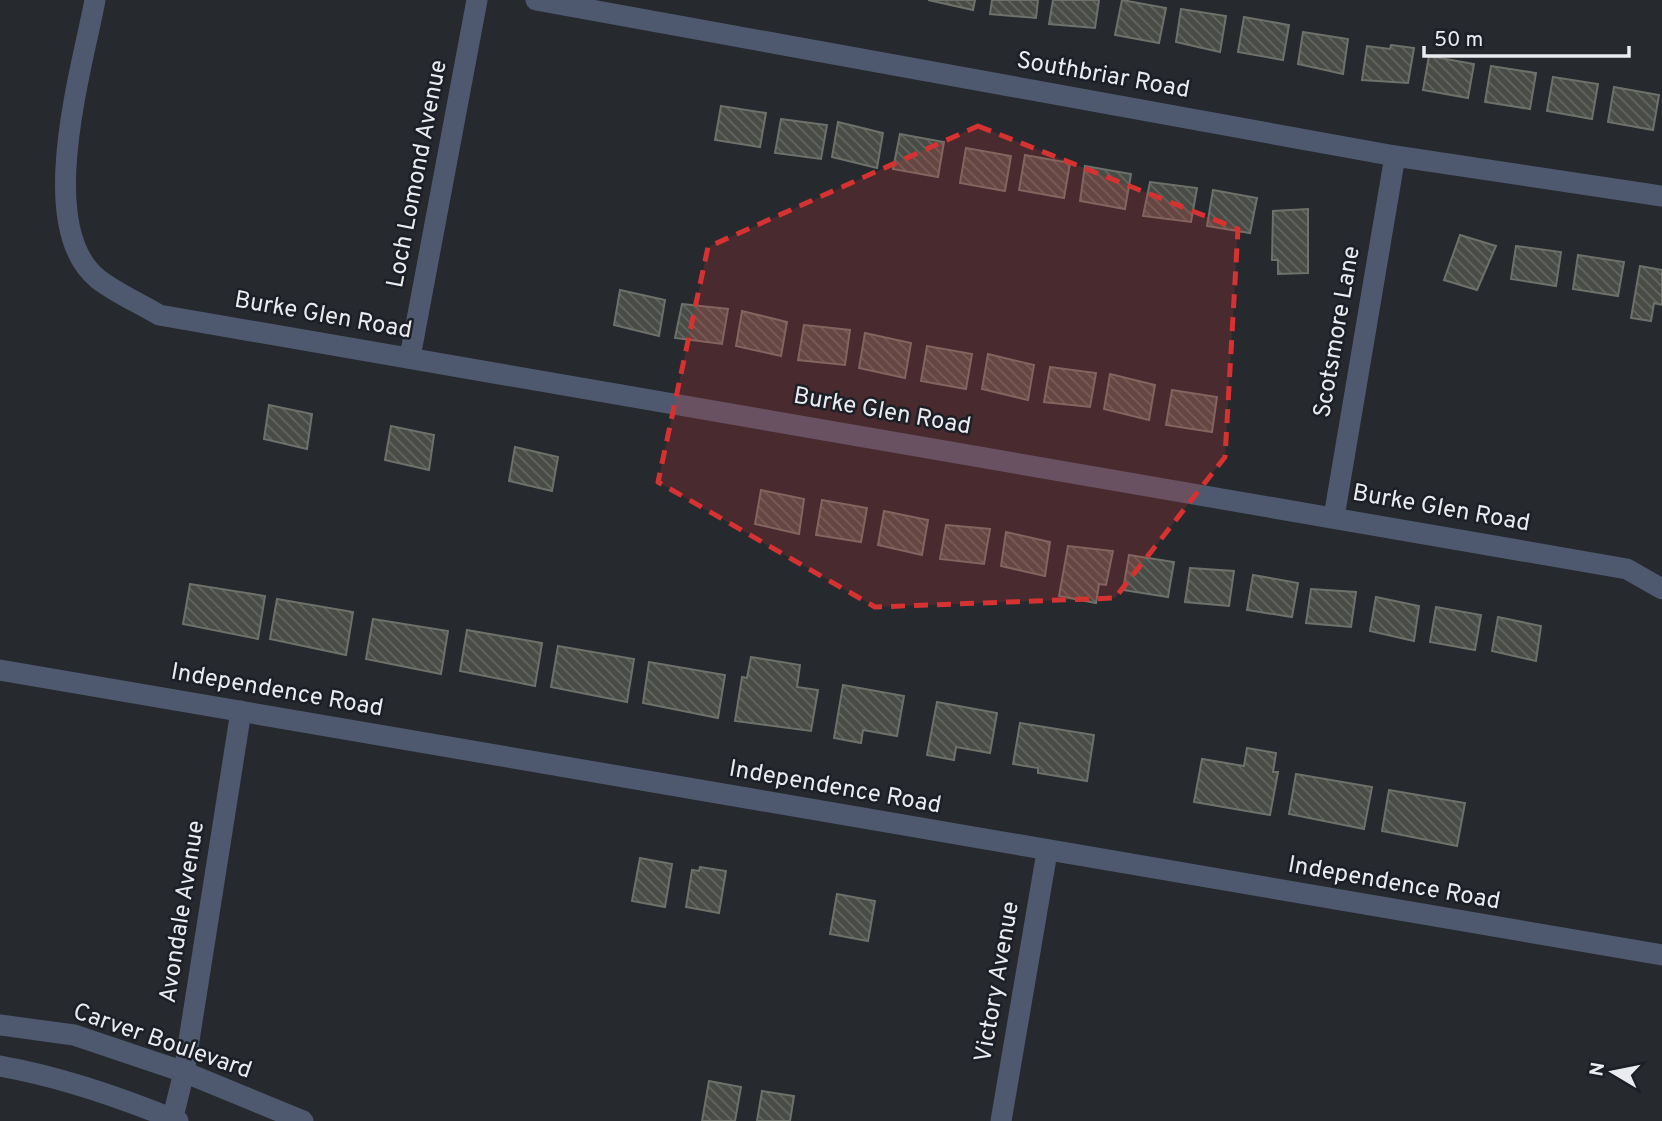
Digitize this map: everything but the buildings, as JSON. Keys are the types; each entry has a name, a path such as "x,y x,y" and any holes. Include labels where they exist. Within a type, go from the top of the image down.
{"street":[{"name":"Burke Glen Road","path":"94,0 63,183 67,220 76,251 97,279 159,315 1627,569 1662,589"},
{"name":"Loch Lomond Avenue","path":"410,357 477,0"},
{"name":"Southbriar Road","path":"536,0 1395,156 1662,196"},
{"name":"Scotsmore Lane","path":"1334,517 1395,156"},
{"name":"Independence Road","path":"0,670 1047,852 1662,955"},
{"name":"Avondale Avenue","path":"174,1120 242,711"},
{"name":"Victory Avenue","path":"1001,1121 1047,852"},
{"name":"Carver Boulevard","path":"0,1025 74,1035 184,1072 303,1121"},
{"path":"0,1066 133,1101 174,1120"}],"highlighted area":[{"path":"978,126 1238,229 1225,457 1115,598 875,607 658,482 708,247"}]}
